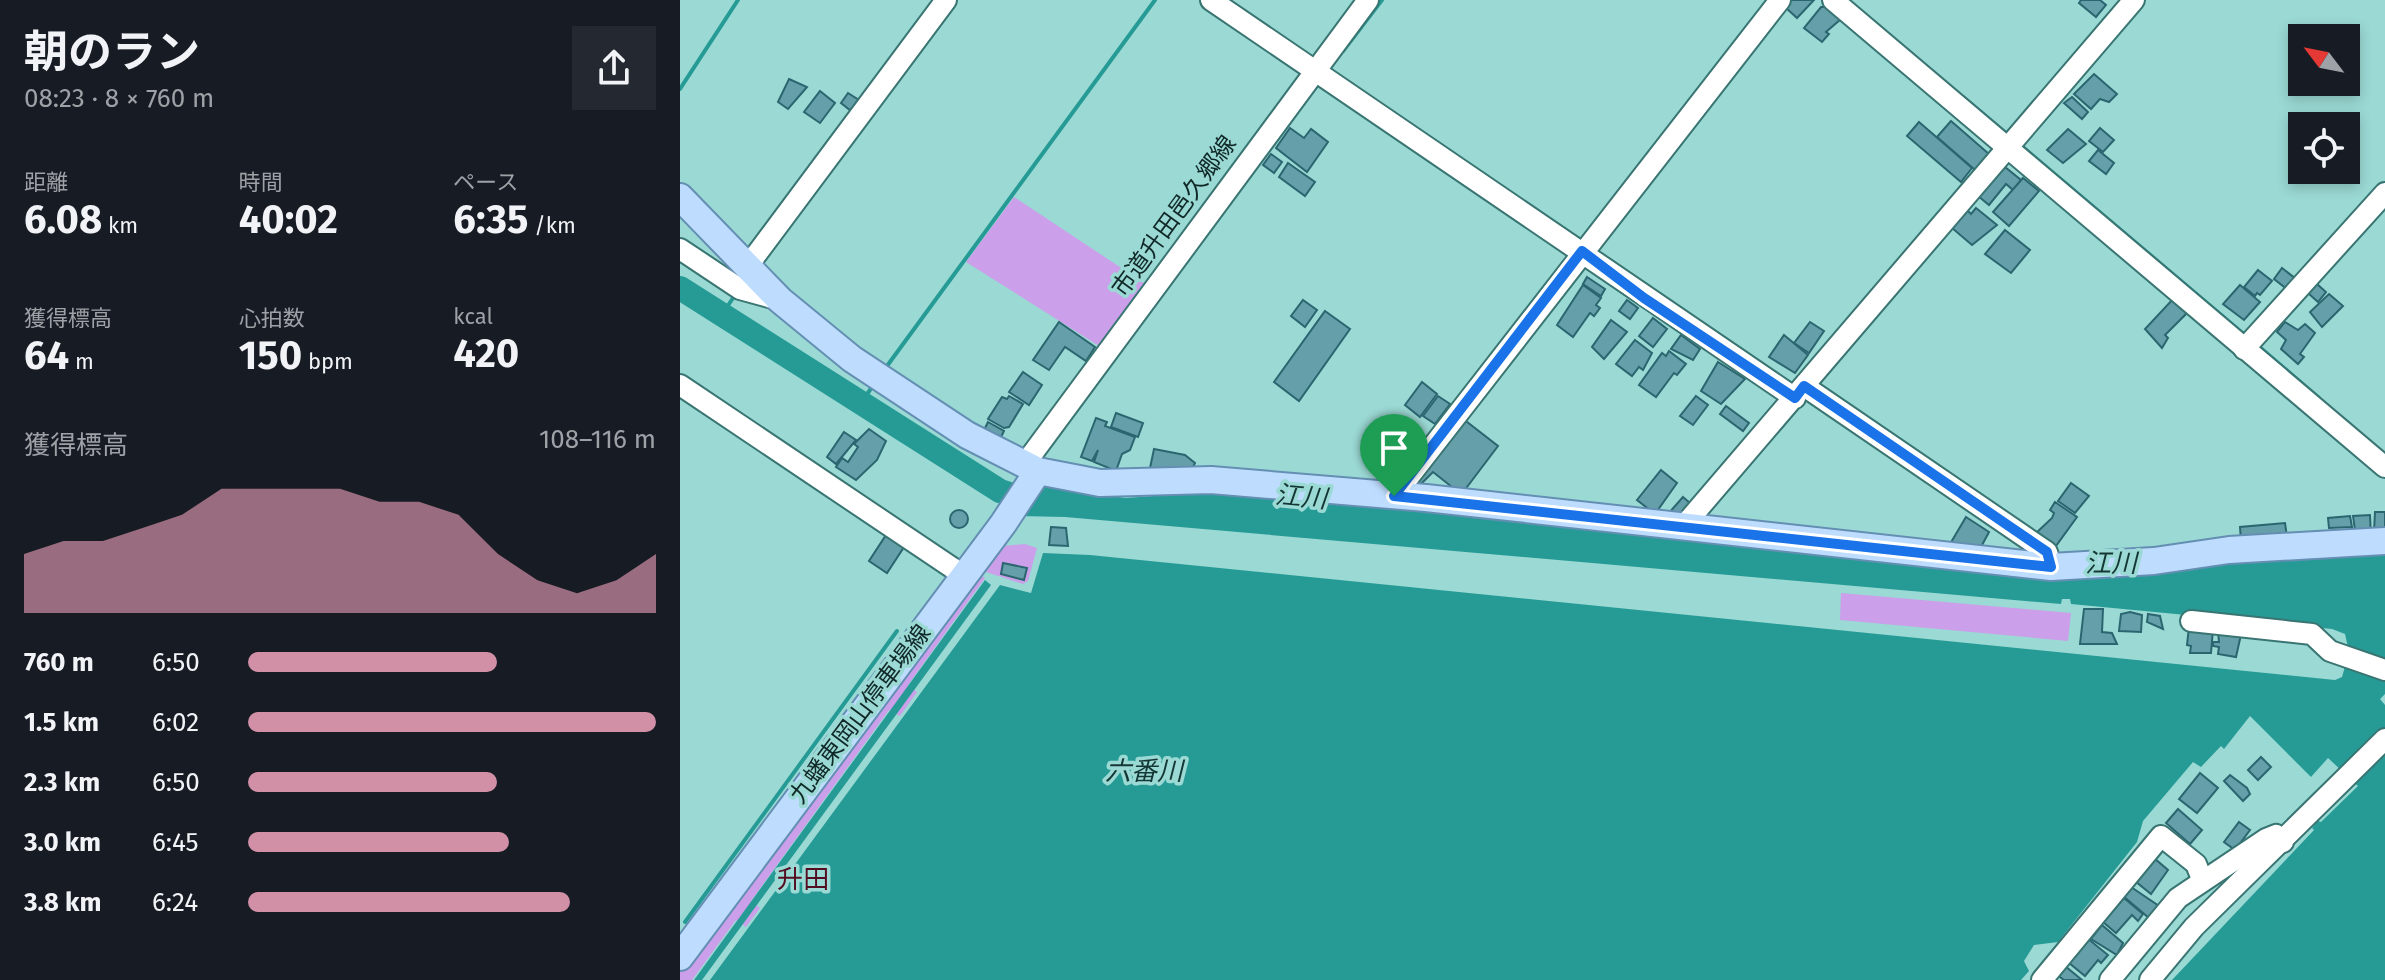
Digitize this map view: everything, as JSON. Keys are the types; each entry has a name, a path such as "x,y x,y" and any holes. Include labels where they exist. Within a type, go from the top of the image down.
{"main road":[{"path":"680,197 780,300 892,388 1031,472 1100,483 1211,480 1394,496 2051,567 2154,561 2229,550 2385,541"},
{"name":"九蟠東岡山停車場線","path":"680,957 1010,514 1031,472"}],"street":[{"path":"747,267 946,0"},
{"path":"1211,0 1318,67 1585,248 1644,298 1800,391 2047,552 2051,567"},
{"name":"市道升田邑久郷線","path":"1031,472 1368,0"},
{"path":"1394,496 1780,0"},
{"path":"1833,0 2012,144 2249,343 2385,467"},
{"path":"1681,529 2134,0"},
{"path":"2249,343 2385,193"},
{"path":"680,249 740,289 780,300"},
{"path":"680,385 963,575"},
{"path":"2191,621 2312,634 2330,651 2385,670"},
{"path":"2150,980 2194,927 2385,739"},
{"path":"2110,980 2178,898 2202,879 2266,839 2276,835 2283,842"},
{"path":"2042,980 2161,836 2196,864 2202,879"}],"shaded area":[{"path":"1014,197 1144,283 1099,346 966,262"},
{"path":"1025,544 1037,548 1028,581 1023,584 983,571 1002,546"},
{"path":"974,571 985,578 908,685 917,692 900,716 889,710 751,901 760,908 746,927 736,920 692,980 680,980 680,972"},
{"path":"1841,593 2071,613 2068,641 1840,620"}],"water":[{"name":"六番川","path":"1041,483 1125,498 1198,493 1349,501 2086,580 2088,573 2385,549 2385,694 2380,699 2385,705 2385,980 2172,980 2314,830 2312,828 2318,821 2321,822 2358,786 2328,758 2311,777 2250,716 2224,749 2221,746 2201,767 2193,762 2143,821 2137,842 2058,942 2034,945 2024,961 2029,971 2021,980 710,980 1000,585 1031,593 1043,553 1090,555 2335,680 2342,677 2349,652 2345,634 2332,629 2071,604 2070,599 2062,599 2061,604 1065,517 1018,516"},
{"path":"985,580 991,585 702,980 694,980"}],"building":[{"path":"1791,0 1814,0 1797,18 1785,7"},
{"path":"2081,0 2100,0 2106,5 2096,17 2079,3"},
{"path":"1821,7 1826,7 1841,19 1826,32 1829,34 1822,42 1804,28"},
{"path":"2094,74 2117,94 2109,102 2100,99 2091,109 2074,94"},
{"path":"789,79 807,87 788,109 778,102"},
{"path":"820,91 835,103 820,123 804,112"},
{"path":"848,93 859,100 851,111 841,103"},
{"path":"2072,97 2088,112 2082,119 2064,103"},
{"path":"1951,121 1989,154 1975,170 1937,137"},
{"path":"1919,122 1972,168 1961,182 1907,136"},
{"path":"1290,128 1304,138 1311,129 1328,142 1307,172 1276,148"},
{"path":"2100,128 2114,140 2103,152 2089,141"},
{"path":"2068,129 2086,144 2063,163 2047,150"},
{"path":"2098,150 2114,163 2106,174 2089,161"},
{"path":"1271,154 1282,162 1274,173 1263,165"},
{"path":"1288,163 1315,182 1305,196 1279,177"},
{"path":"2005,167 2021,180 2013,190 2006,184 1989,205 1978,196"},
{"path":"2023,178 2039,191 2009,226 1993,212"},
{"path":"1976,208 1997,225 1972,245 1952,228 1967,210 1971,214"},
{"path":"2005,230 2030,250 2011,273 1985,254"},
{"path":"2282,268 2296,279 2288,290 2274,279"},
{"path":"2258,270 2272,281 2260,295 2257,293 2255,296 2244,287"},
{"path":"1587,277 1605,289 1601,296 1583,284"},
{"path":"2317,284 2326,292 2318,302 2308,293"},
{"path":"1583,285 1601,298 1596,305 1600,308 1594,316 1590,313 1573,337 1557,325"},
{"path":"2240,285 2260,302 2244,320 2223,304"},
{"path":"2329,294 2343,306 2322,327 2310,312"},
{"path":"2173,299 2189,311 2165,335 2168,338 2162,348 2145,329"},
{"path":"1303,300 1317,310 1305,327 1291,316"},
{"path":"1627,300 1638,308 1630,319 1619,311"},
{"path":"1325,311 1350,329 1299,401 1274,382"},
{"path":"1653,318 1667,329 1653,347 1639,336"},
{"path":"1611,320 1627,332 1604,359 1592,347"},
{"path":"1059,322 1095,347 1086,361 1065,347 1049,370 1033,360"},
{"path":"1810,322 1824,331 1809,353 1794,343"},
{"path":"2285,322 2298,330 2305,324 2315,333 2300,354 2304,357 2298,364 2281,349 2286,340 2277,332"},
{"path":"1681,335 1700,349 1693,360 1671,349"},
{"path":"1784,335 1808,355 1795,373 1769,357"},
{"path":"1635,340 1652,353 1643,370 1639,367 1632,376 1616,364"},
{"path":"1669,351 1686,364 1677,375 1674,373 1656,397 1639,385 1662,353 1666,356"},
{"path":"1718,362 1745,379 1721,404 1701,391"},
{"path":"1023,372 1042,385 1029,405 1009,392"},
{"path":"1422,382 1437,394 1420,417 1405,405"},
{"path":"1009,396 1023,404 1009,427 1004,428 988,419 1002,397 1007,399"},
{"path":"1438,396 1450,404 1435,424 1423,416"},
{"path":"1696,396 1708,405 1693,425 1680,416"},
{"path":"1726,406 1749,423 1743,431 1720,414"},
{"path":"1116,413 1143,423 1138,437 1111,427"},
{"path":"1096,418 1107,422 1105,426 1135,437 1130,450 1122,454 1116,471 1094,462 1098,450 1092,461 1081,457"},
{"path":"1462,418 1498,446 1464,491 1450,489 1452,487 1433,472 1419,486 1412,481"},
{"path":"988,422 1004,431 1000,439 984,430"},
{"path":"1408,428 1424,440 1391,481 1376,469"},
{"path":"869,429 886,441 877,460 856,480 836,467 842,458 848,462 858,447 854,444"},
{"path":"844,432 856,440 836,464 827,457"},
{"path":"1154,449 1185,455 1195,463 1191,471 1150,468"},
{"path":"1661,470 1677,483 1655,514 1637,500"},
{"path":"2071,483 2089,496 2075,513 2058,501"},
{"path":"1683,497 1690,503 1678,517 1668,514"},
{"path":"2055,502 2077,517 2053,550 2033,536 2052,518 2054,513 2050,510"},
{"path":"959,510 968,519 959,528 950,519"},
{"path":"2375,512 2385,512 2385,532 2374,531"},
{"path":"2370,515 2371,536 2356,537 2353,516"},
{"path":"2350,516 2352,527 2329,528 2328,518"},
{"path":"1966,517 1989,532 1980,549 1950,544"},
{"path":"2285,523 2287,537 2241,541 2240,527"},
{"path":"1051,527 1066,528 1068,546 1049,545"},
{"path":"888,532 906,544 887,573 869,561"},
{"path":"1003,563 1027,568 1024,580 1001,574"},
{"path":"2084,609 2103,609 2102,632 2112,633 2117,644 2080,644"},
{"path":"2130,612 2142,615 2141,632 2119,631 2121,614"},
{"path":"2148,614 2160,616 2163,629 2147,622"},
{"path":"2189,627 2213,629 2211,653 2190,653 2191,646 2187,645"},
{"path":"2242,630 2236,657 2218,654 2219,647 2213,646 2213,642 2219,642 2218,632"},
{"path":"2261,757 2271,767 2258,780 2248,770"},
{"path":"2200,773 2218,788 2197,813 2179,799"},
{"path":"2230,775 2250,794 2243,801 2224,781"},
{"path":"2178,809 2202,830 2190,844 2166,823"},
{"path":"2239,822 2250,830 2235,850 2224,842"},
{"path":"2154,858 2168,870 2151,894 2135,881"},
{"path":"2131,887 2159,906 2149,918 2123,896"},
{"path":"2124,898 2143,914 2138,921 2132,915 2116,933 2103,922"},
{"path":"2102,925 2123,943 2117,955 2091,939"},
{"path":"2087,938 2108,955 2101,963 2098,960 2085,976 2068,962"},
{"path":"2065,966 2082,980 2064,980 2057,975"}],"waterway":[{"path":"680,89 738,0"},
{"path":"887,366 1155,0"},
{"path":"1343,51 1382,0"},
{"path":"1963,97 2008,135"},
{"path":"2018,143 2246,336"},
{"name":"江川","path":"680,288 1000,491 1037,503"},
{"path":"721,316 735,295"},
{"path":"2256,344 2319,398"},
{"path":"861,403 872,387"},
{"path":"685,922 897,631"}],"district":[{"name":"升田","path":"803,879"}],"route":[{"path":"1582,251 1644,298 1795,398 1804,386 2047,552 2051,567 1760,538 1394,496 1582,251"}]}
